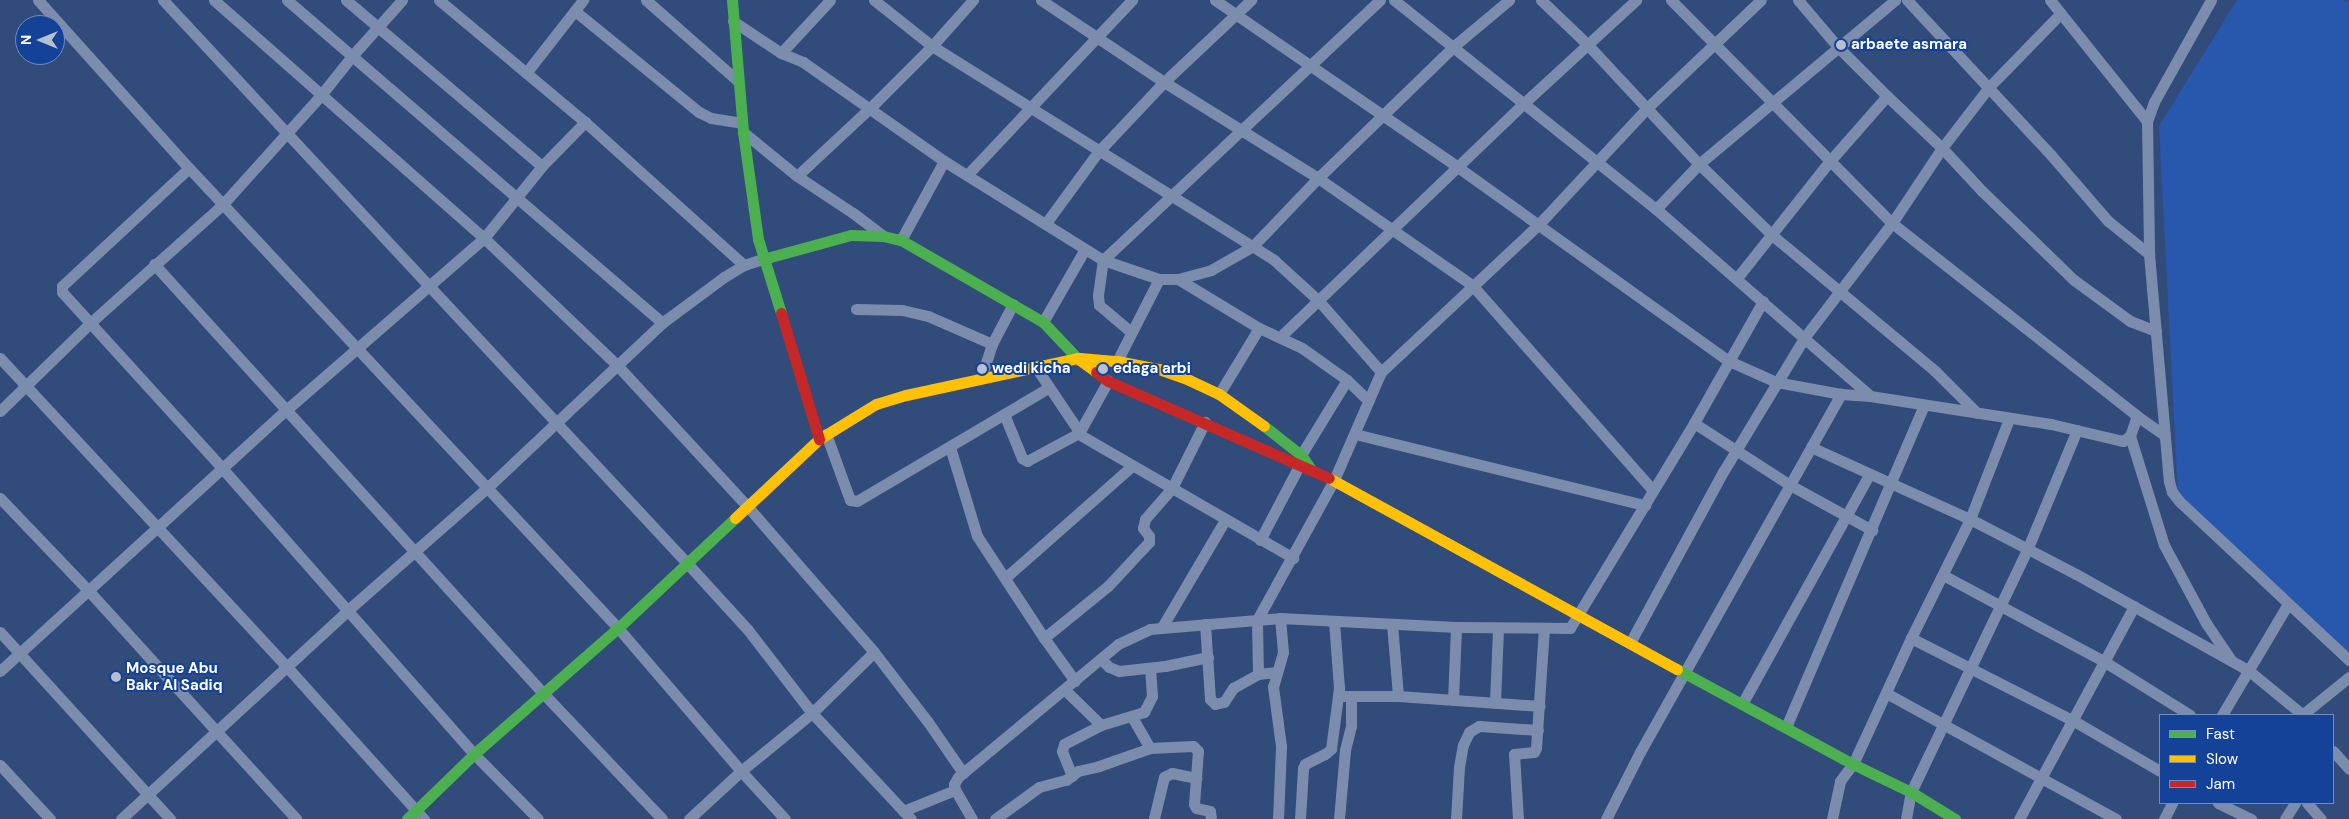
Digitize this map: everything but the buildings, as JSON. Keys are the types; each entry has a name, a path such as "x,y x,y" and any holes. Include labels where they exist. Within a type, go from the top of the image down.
{"street":[{"path":"38,0 189,168 618,628 741,771 785,819"},
{"path":"163,0 686,562 748,630 812,713 907,815 955,790"},
{"path":"214,0 484,238 616,364 748,507 874,652 928,722 963,773"},
{"path":"287,0 662,323"},
{"path":"346,0 542,166"},
{"path":"0,411 89,324 223,204 321,95 352,56 402,0"},
{"path":"439,0 585,122 744,265"},
{"path":"526,73 584,0"},
{"path":"646,0 738,81"},
{"path":"732,0 742,128 758,239 822,437 850,500 853,501 950,447 1048,388"},
{"path":"782,53 830,0"},
{"path":"874,0 932,46 1098,152 1274,260 1318,300 1381,372"},
{"path":"797,176 870,108 932,46 973,0"},
{"path":"1041,0 1164,82 1318,178 1393,228 1472,285 1653,490"},
{"path":"967,175 1029,107 1132,0"},
{"path":"1215,0 1459,168 1729,361 1776,382 1841,394 1870,396 2077,430 2123,441 2130,436 2137,416"},
{"path":"1046,224 1098,152 1164,82 1251,0"},
{"path":"1131,332 1099,305 1098,295 1103,260 1172,197 1308,65 1380,0"},
{"path":"1394,0 1454,46 1523,104 1597,160 1656,209 1870,396"},
{"path":"733,21 782,53 803,62 944,161 1103,260 1159,279 1178,278 1211,270 1253,246 1318,178 1454,46 1509,0"},
{"path":"1541,0 1587,44 1699,164 1772,236 1927,365 1977,413"},
{"path":"1280,337 1393,228 1459,168 1523,104 1636,0"},
{"path":"1671,0 1892,223 2137,416 2163,434"},
{"path":"1258,674 1257,620 1293,558 1334,480 1381,372 1538,225 1647,108 1761,0"},
{"path":"1798,0 1838,47 2074,280 2130,321 2156,331"},
{"path":"1656,209 1699,164 1895,0"},
{"path":"1907,0 1989,87 2108,221 2149,254"},
{"path":"2050,0 2147,121"},
{"path":"2211,0 2154,102 2147,121 2149,254 2163,434 2169,481 2172,492 2349,660"},
{"path":"575,11 692,107 711,118 742,128 797,176 853,213 883,236"},
{"path":"1630,643 1736,450 1804,338 1838,291 1892,223 1942,148 1989,87 2061,13"},
{"path":"1737,278 1830,162 1887,96"},
{"path":"0,671 285,411 484,238 542,166 585,122"},
{"path":"901,240 944,161"},
{"path":"189,168 62,286 62,292 89,324 222,468 474,754 538,819"},
{"path":"121,819 348,610 487,488 616,364 662,323 724,277 744,265 763,259 851,236 883,236 901,240 1043,322 1092,372 1108,381 1300,460"},
{"path":"1043,322 1085,249"},
{"path":"154,264 285,411 542,692 662,819"},
{"path":"1178,278 1259,328 1302,348 1347,380 1369,401"},
{"path":"1117,360 1159,279"},
{"path":"972,819 955,790 954,784 963,773 1130,637 1162,627 1280,618 1456,627 1570,628 1694,423 1763,302"},
{"path":"981,378 992,344 1013,304"},
{"path":"856,309 902,310 928,316 992,344"},
{"path":"1219,394 1259,328"},
{"path":"0,358 287,667 420,815"},
{"path":"407,819 420,815 474,754 542,692 618,628 686,562 822,437 876,404 981,378 1077,358 1117,360 1159,369 1219,394 1268,428 1311,469 1852,764 1911,792 1955,819"},
{"path":"1035,366 1079,433 1132,466 1293,558"},
{"path":"1260,540 1300,460 1347,380"},
{"path":"1004,414 1024,460 1079,433 1108,381"},
{"path":"1606,819 1684,673 1841,394"},
{"path":"1786,727 1924,405"},
{"path":"1832,819 1840,781 1852,764 1911,638 1970,520 2009,419"},
{"path":"1044,638 1108,586 1136,559 1150,539 1142,528 1145,519 1172,488 1205,422"},
{"path":"1694,423 1790,485 1845,517 1872,530"},
{"path":"1906,819 1911,792 2027,550 2077,430"},
{"path":"1355,434 1645,505"},
{"path":"2130,436 2164,545 2206,623 2232,661"},
{"path":"950,447 977,536 1044,638 1075,681"},
{"path":"1811,447 1970,520 2076,574 2248,670 2302,714"},
{"path":"1005,578 1132,466"},
{"path":"1742,704 1869,475"},
{"path":"0,498 87,590 296,819"},
{"path":"1162,627 1225,520"},
{"path":"1943,575 2105,662 2188,714"},
{"path":"2223,714 2288,604"},
{"path":"2019,819 2074,721 2134,606"},
{"path":"1278,819 1281,746 1274,687 1276,672 1283,652 1280,618"},
{"path":"1300,819 1303,768 1305,764 1331,749 1338,696 1334,621"},
{"path":"1205,624 1210,700 1214,704 1221,705 1233,688 1258,674 1276,672"},
{"path":"1392,624 1398,696"},
{"path":"1453,700 1456,627"},
{"path":"1497,726 1498,628"},
{"path":"1518,819 1514,754 1534,752 1540,706 1544,628"},
{"path":"0,632 170,819"},
{"path":"1911,638 2074,721 2159,771"},
{"path":"689,819 741,771 812,713 874,652"},
{"path":"1101,659 1109,667 1119,671 1150,668 1208,658"},
{"path":"1072,776 1062,747 1081,734 1144,712 1151,700 1150,668"},
{"path":"2304,714 2349,677"},
{"path":"1065,690 1101,726"},
{"path":"1886,693 2116,819"},
{"path":"1338,696 1398,696 1540,706"},
{"path":"1339,819 1345,750 1351,726 1351,696"},
{"path":"1132,716 1150,748"},
{"path":"1456,819 1459,767 1466,738 1473,727 1497,726 1538,730"},
{"path":"995,819 1039,787 1066,780 1078,771 1099,766 1150,748 1196,747 1194,806 1210,811 1211,819"},
{"path":"1331,749 1345,750"},
{"path":"2334,752 2349,769"},
{"path":"0,765 50,819"},
{"path":"1154,818 1164,777 1172,773 1196,778"},
{"path":"2164,819 2172,804"},
{"path":"2220,804 2251,819"},
{"path":"2285,819 2294,804"},
{"path":"2308,804 2322,819"}],"shaded area":[{"path":"2237,0 2342,0 2349,2 2349,652 2178,495 2159,126"}],"traffic: fast":[{"path":"732,0 743,132 758,239 781,313"},
{"path":"763,259 851,235 883,236 901,240 1043,322 1077,358 1080,358"},
{"path":"1264,426 1301,455 1310,468"},
{"path":"407,819 474,754 618,628 735,518"},
{"path":"1677,669 1853,764 1911,792 1955,819"}],"traffic: slow":[{"path":"735,518 819,439 876,404 906,395 1077,358 1096,372"},
{"path":"1080,358 1117,361 1159,369 1189,380 1219,394 1264,426"},
{"path":"1329,478 1677,669"}],"traffic: jam":[{"path":"781,313 819,439"},
{"path":"1096,372 1108,381 1329,478"}],"place":[{"name":"arbaete asmara","path":"1841,45"},
{"name":"wedi kicha","path":"982,369"},
{"name":"edaga arbi","path":"1103,369"},
{"name":"Mosque Abu Bakr Al Sadiq","path":"116,677"}]}
